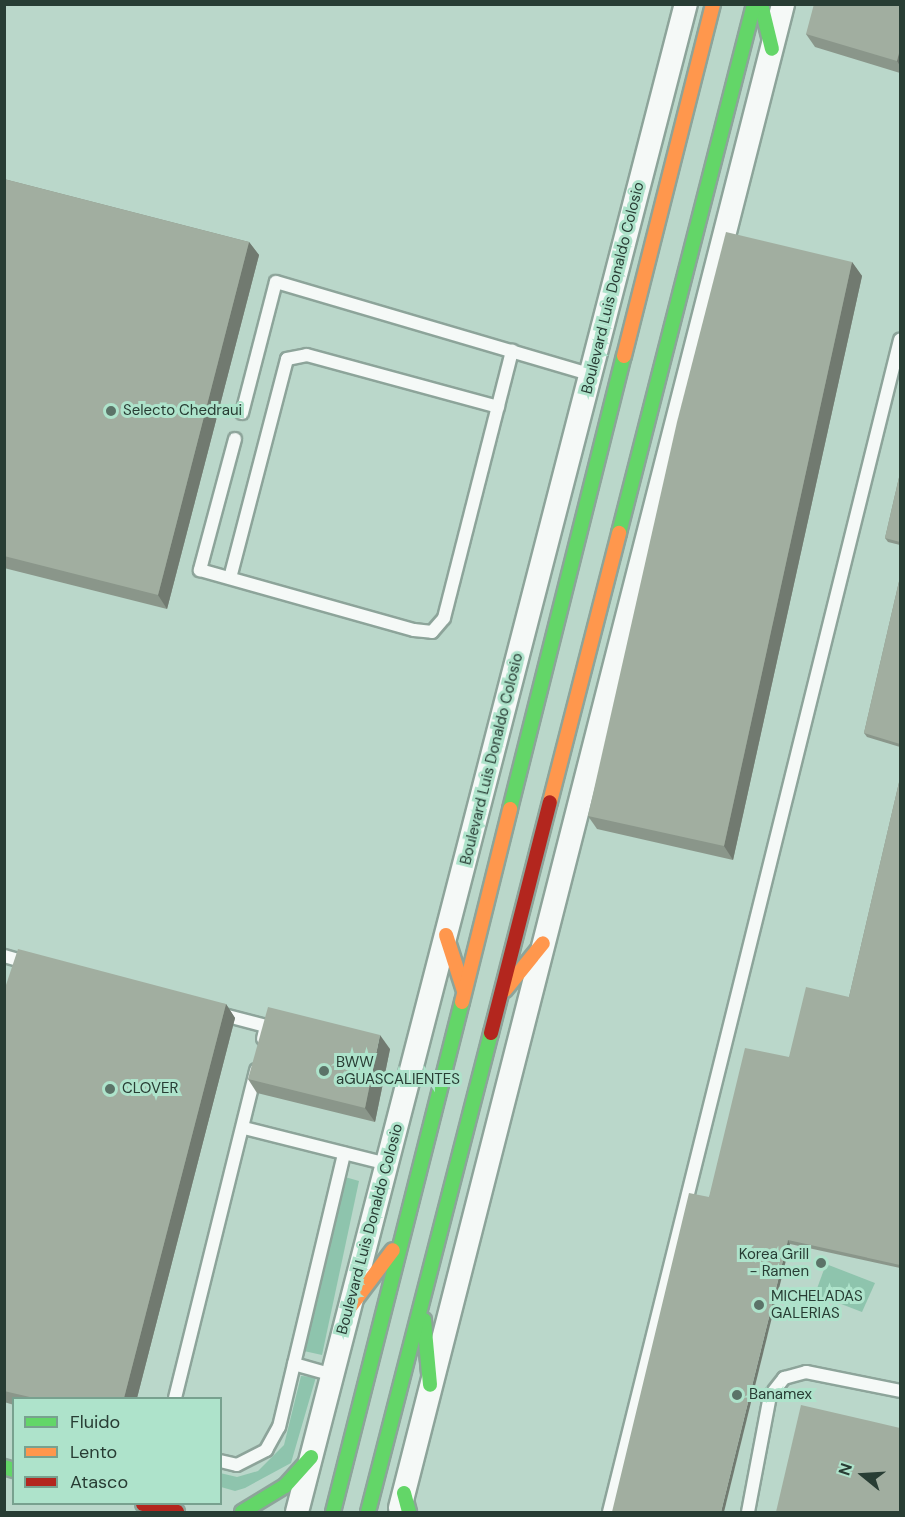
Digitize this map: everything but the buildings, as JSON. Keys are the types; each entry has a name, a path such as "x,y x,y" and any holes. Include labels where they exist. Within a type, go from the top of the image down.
{"main road":[{"name":"Boulevard Luis Donaldo Colosio","path":"333,1512 713,4"},
{"path":"369,1512 422,1296 754,4"},
{"path":"761,4 772,49"},
{"path":"665,291 690,252"},
{"path":"621,428 618,381 642,352"},
{"path":"575,638 580,682"},
{"path":"447,935 464,992"},
{"path":"499,998 543,943"},
{"path":"350,1308 403,1237"},
{"path":"422,1296 430,1385"},
{"path":"242,1512 285,1486 311,1457"},
{"path":"150,1505 177,1512"}],"street":[{"name":"Boulevard Luis Donaldo Colosio","path":"297,1512 686,4"},
{"path":"404,1506 430,1385 783,4"}],"lane":[{"path":"242,413 276,282 618,381"},
{"path":"609,1512 900,340"},
{"path":"235,439 200,570 423,633 438,628 444,618 512,351"},
{"path":"230,578 287,358 307,355 498,407"},
{"path":"4,956 39,965"},
{"path":"175,1397 244,1128 266,1026 202,1009"},
{"path":"244,1128 387,1164"},
{"path":"222,1461 237,1465 266,1450 279,1427 344,1154"},
{"path":"294,1364 333,1375"},
{"path":"748,1512 771,1396 784,1378 806,1372 900,1391"}],"green space":[{"path":"345,1177 359,1181 322,1355 304,1351"},
{"path":"826,1264 875,1283 862,1312 815,1294"},
{"path":"301,1376 316,1377 291,1463 245,1488 235,1491 222,1487 222,1473 237,1477 258,1471 284,1445"}],"traffic: fast":[{"path":"619,533 754,4"},
{"path":"761,4 772,49"},
{"path":"510,809 624,356"},
{"path":"333,1512 462,1002"},
{"path":"368,1512 491,1033"},
{"path":"424,1320 430,1385"},
{"path":"242,1512 285,1486 311,1457"},
{"path":"4,1467 12,1469"},
{"path":"404,1493 409,1512"}],"traffic: slow":[{"path":"624,356 713,4"},
{"path":"550,802 619,533"},
{"path":"462,1002 510,809"},
{"path":"446,935 464,991"},
{"path":"505,990 543,943"},
{"path":"350,1307 393,1250"}],"traffic: jam":[{"path":"491,1033 550,802"},
{"path":"147,1505 177,1512"}],"place":[{"name":"Selecto Chedraui","path":"111,411"},
{"name":"BWW aGUASCALIENTES","path":"324,1071"},
{"name":"CLOVER","path":"110,1089"},
{"name":"Korea Grill - Ramen","path":"821,1263"},
{"name":"MICHELADAS GALERIAS","path":"759,1305"},
{"name":"Banamex","path":"737,1395"}]}
